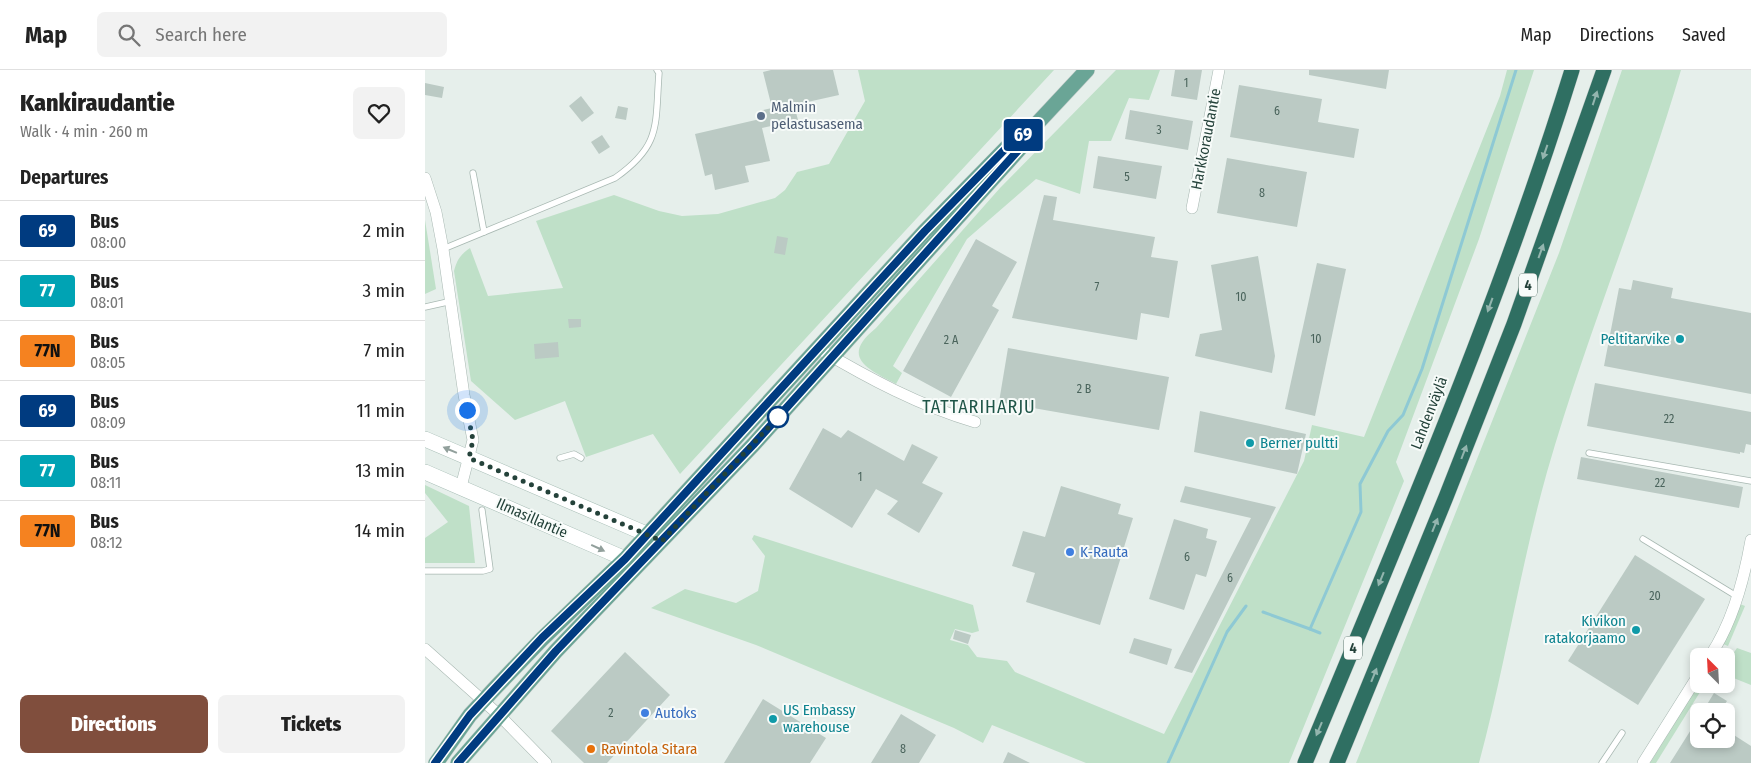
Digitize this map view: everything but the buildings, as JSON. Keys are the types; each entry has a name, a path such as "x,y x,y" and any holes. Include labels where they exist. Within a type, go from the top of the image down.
{"highway":[{"name":"Lahdenväylä","path":"1305,763 1419,487 1487,314 1572,70"},
{"name":"4","path":"1337,763 1447,497 1549,230 1604,70"}],"main road":[{"path":"458,763 632,562 753,445 819,350 925,231 1022,146 1030,131 1087,70"},
{"name":"Ilmasillantie","path":"425,439 655,538"},
{"name":"Ilmasillantie","path":"425,472 632,562"},
{"path":"435,763 470,715 542,638 632,562"}],"street":[{"name":"Harkkoraudantie","path":"1192,208 1219,70"},
{"path":"425,178 436,212 443,249 452,301 464,395 473,440 461,487"},
{"path":"819,350 940,412 975,422"},
{"path":"1714,648 1737,597 1751,540"},
{"path":"425,649 499,715 547,763"},
{"path":"1643,763 1690,688"}],"lane":[{"path":"443,249 615,178 635,164 649,146 655,129 659,73 657,70"},
{"path":"473,173 484,232"},
{"path":"425,307 452,301"},
{"path":"1589,453 1751,481"},
{"path":"560,458 574,454 581,458"},
{"path":"425,571 490,569 482,510"},
{"path":"1643,539 1737,597"},
{"path":"1602,763 1622,733"}],"green space":[{"path":"858,70 1054,70 680,474 653,434 586,457 565,401 515,420 471,381 454,271 459,258 470,248 488,296 563,288 536,221 614,195 659,211 682,216 718,214 775,198 785,190 797,172 829,164 865,101"},
{"path":"1116,70 1160,70 1149,100 1129,98 1111,141 1089,141 1080,194 1036,179 967,239 893,366 902,373 896,384 867,367 859,355 860,347 865,338 1000,188"},
{"path":"1507,70 1534,70 1479,239 1396,462 1404,481 1289,763 1086,763 992,725 983,743 954,728 756,645 651,608 685,589 736,603 758,591 765,556 752,539 754,535 973,605 979,631 972,633 955,629 950,640 968,645 977,657 1007,661 1015,672 1164,734 1304,461 1312,425 1364,437 1500,96"},
{"path":"1622,70 1681,70 1649,171 1562,421 1547,472 1537,508 1497,691 1479,763 1356,763 1559,253"},
{"path":"425,220 436,289 425,294"},
{"path":"425,485 469,506 475,563 425,563 425,538 448,522 425,493"},
{"path":"1740,604 1745,606 1728,646 1723,644"},
{"path":"1737,648 1751,653 1751,685 1735,679 1735,651"},
{"path":"1693,693 1699,693 1693,703 1690,703 1690,708 1656,763 1650,763"}],"waterway":[{"path":"1263,612 1310,629 1361,512 1360,484 1388,431 1403,415 1422,369 1516,70"},
{"path":"1168,763 1227,632 1246,606"},
{"path":"1310,629 1320,633"}],"bus line":[{"name":"69","path":"435,763 470,715 542,638 625,559 805,365 925,231 1015,139 1030,131 1022,146 753,445 626,580 556,651 458,763"}],"place":[{"name":"Malmin pelastusasema","path":"761,116"},
{"name":"Peltitarvike","path":"1680,339"},
{"name":"Berner pultti","path":"1250,443"},
{"name":"K-Rauta","path":"1070,552"},
{"name":"Kivikon ratakorjaamo","path":"1636,630"},
{"name":"Autoks","path":"645,713"},
{"name":"US Embassy warehouse","path":"773,719"},
{"name":"Ravintola Sitara","path":"591,749"}],"district":[{"name":"TATTARIHARJU","path":"979,407"}],"route":[{"path":"467,410 473,440 469,458 662,541 778,417"}]}
